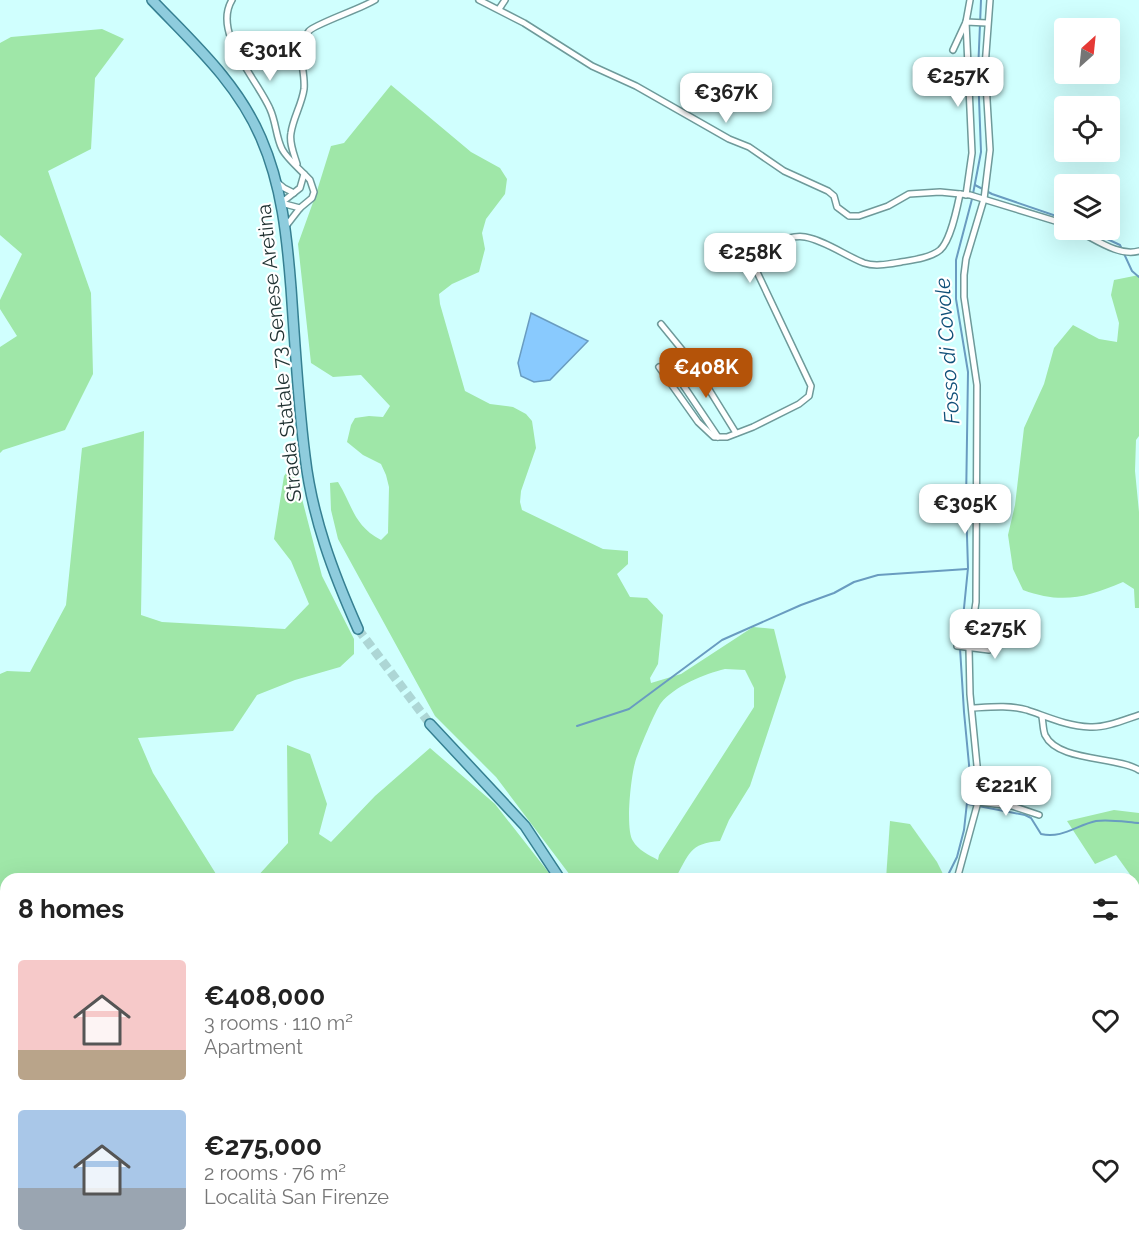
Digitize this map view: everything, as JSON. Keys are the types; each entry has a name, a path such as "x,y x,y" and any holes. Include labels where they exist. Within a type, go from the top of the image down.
{"main road":[{"name":"Strada Statale 73 Senese Aretina","path":"152,0 220,70 240,97 261,138 277,182 285,226 305,457 317,523 337,580 358,629"},
{"path":"430,724 525,826 556,873"}],"street":[{"path":"232,0 226,16 228,33 262,92 282,148 310,180 314,192 307,203 285,226"},
{"path":"297,166 291,134 304,90 304,74 300,55 302,45 310,30 375,0"},
{"path":"479,0 499,9 592,66 636,86 729,139 749,147 784,171 828,191 834,196 837,207 849,216 858,216 888,206 909,194 965,194 983,197 1054,220"},
{"path":"499,9 505,0"},
{"path":"659,367 698,422 714,437 753,427 799,404 809,396 811,386 757,273 755,267 762,252 772,244 803,237 867,264 891,264 918,259 941,249 965,194 972,153 966,22 970,0"},
{"path":"959,873 978,802 979,773 967,647 976,602 977,385 964,297 964,275 987,178 990,150 982,23 990,0"},
{"path":"966,22 982,23"},
{"path":"953,50 966,22"},
{"path":"281,203 303,182 304,174"},
{"path":"277,182 294,193"},
{"path":"281,203 300,208"},
{"path":"1097,240 1127,252 1139,251"},
{"path":"661,324 692,362 736,433"},
{"path":"675,373 718,437"},
{"path":"957,646 989,650 994,646 995,640"},
{"path":"972,708 1013,707 1069,724 1091,727 1139,715"},
{"path":"1042,717 1045,734 1052,744 1062,751 1130,764 1139,770"},
{"path":"978,802 1012,806 1038,815"}],"green space":[{"path":"102,29 124,39 95,78 91,149 48,171 91,293 93,374 65,430 3,450 0,453 0,347 17,336 0,309 0,300 22,254 0,235 0,43 11,37"},
{"path":"391,85 471,152 500,168 507,179 505,194 486,219 482,233 485,249 479,272 452,284 439,294 440,304 465,391 490,404 513,407 526,414 532,421 536,448 521,491 522,510 603,549 628,551 628,564 617,574 630,597 647,598 663,615 658,664 650,678 651,683 681,674 753,627 774,629 786,677 750,786 729,820 720,841 702,844 696,848 687,857 678,873 568,873 496,777 435,716 338,539 331,510 330,483 338,482 365,528 381,540 388,533 389,487 386,475 381,464 363,455 347,442 355,418 383,417 390,406 361,375 333,377 311,363 298,244 331,146 344,143","holes":["725,669 745,670 754,688 754,707 659,855 658,860 644,852 633,841 629,826 633,770 651,722 661,703 682,686 699,677"]},
{"path":"1139,275 1139,436 1136,440 1135,471 1139,512 1139,608 1135,608 1134,589 1123,582 1097,592 1062,598 1023,590 1013,569 1008,535 1015,505 1024,428 1044,384 1054,348 1073,325 1099,339 1117,342 1119,323 1111,295 1114,280"},
{"path":"144,431 141,615 162,622 285,629 309,604 291,561 274,539 284,476 293,464 322,576 354,639 354,654 340,667 295,680 257,695 233,731 138,738 153,773 215,873 0,873 0,674 7,671 30,672 66,605 82,448"},
{"path":"287,745 310,754 327,804 319,834 331,842 375,796 430,748 495,804 549,873 260,873 288,843"},
{"path":"1114,810 1139,813 1139,873 1129,873 1116,855 1095,864 1067,821"},
{"path":"890,821 910,824 942,873 886,873"}],"water":[{"path":"531,313 588,341 550,380 534,382 521,376 518,363"}],"waterway":[{"name":"Fosso di Covole","path":"949,873 957,857 964,830 970,775 960,648 968,568 966,504 968,372 956,299 956,260 972,199 981,152 978,72 981,0"},
{"path":"975,185 992,194 1054,215"},
{"path":"1109,240 1120,245 1132,271 1139,277"},
{"path":"577,726 629,709 722,640 834,593 854,582 878,575 967,569"},
{"path":"968,804 1025,815 1031,818 1041,834 1049,835 1063,833 1096,821 1139,823"}],"tunnel":[{"path":"358,629 430,724"}]}
